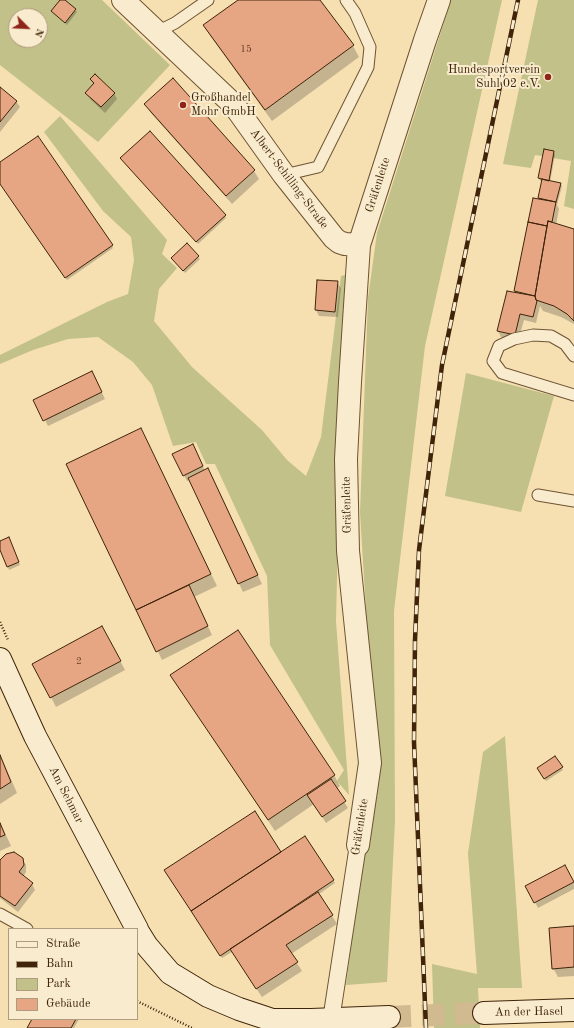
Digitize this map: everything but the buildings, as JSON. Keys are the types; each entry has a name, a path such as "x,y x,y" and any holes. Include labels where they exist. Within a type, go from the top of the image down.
{"street":[{"name":"Albert-Schilling-Straße","path":"123,0 234,105 284,175 334,238 345,244 359,245"},
{"name":"Gräfenleite","path":"331,1020 370,763 348,551 346,459 359,245 439,0"},
{"name":"Am Sehmar","path":"5,652 35,736 136,928"},
{"name":"Am Sehmar","path":"138,931 147,946 170,972 208,996 255,1022"},
{"name":"An der Hasel","path":"484,1013 574,1010"},
{"path":"255,1022 272,1020 331,1020 389,1017"}],"lane":[{"path":"157,32 175,23 208,0"},
{"path":"284,175 318,167 368,67 370,47 355,13 346,0"},
{"path":"574,356 565,344 551,336 533,335 514,339 499,346 493,361 502,373 574,395"},
{"path":"538,495 574,501"},
{"path":"0,914 25,928"}],"path":[{"path":"0,622 5,652"},
{"path":"138,1001 192,1028"}],"green space":[{"path":"0,0 102,0 170,65 98,142 0,65"},
{"path":"451,0 502,0 425,346 394,611 395,820 387,982 346,985 375,760 360,512 368,298 377,233"},
{"name":"Hundesportverein Suhl 02 e.V.","path":"538,0 574,0 574,209 564,206 571,161 535,155 531,168 503,164"},
{"path":"60,116 167,240 162,254 177,268 159,289 154,321 192,367 262,430 287,460 306,476 321,437 341,276 353,273 339,490 336,621 349,795 337,781 344,770 270,645 267,576 215,464 206,464 196,442 173,446 152,385 133,362 98,337 68,339 33,350 0,364 0,355 107,302 128,294 134,260 131,237 103,211 44,132"},
{"path":"466,373 554,396 521,512 445,496"},
{"path":"505,736 522,988 478,988 480,1028 434,1028 432,964 477,974 468,853 483,752"}],"tunnel":[{"path":"389,1017 484,1013"}],"railway":[{"path":"426,1028 414,742 415,640 419,550 442,365 518,0"}],"place":[{"name":"Hundesportverein Suhl 02 e.V.","path":"548,77"},
{"name":"Großhandel Mohr GmbH","path":"183,105"}]}
